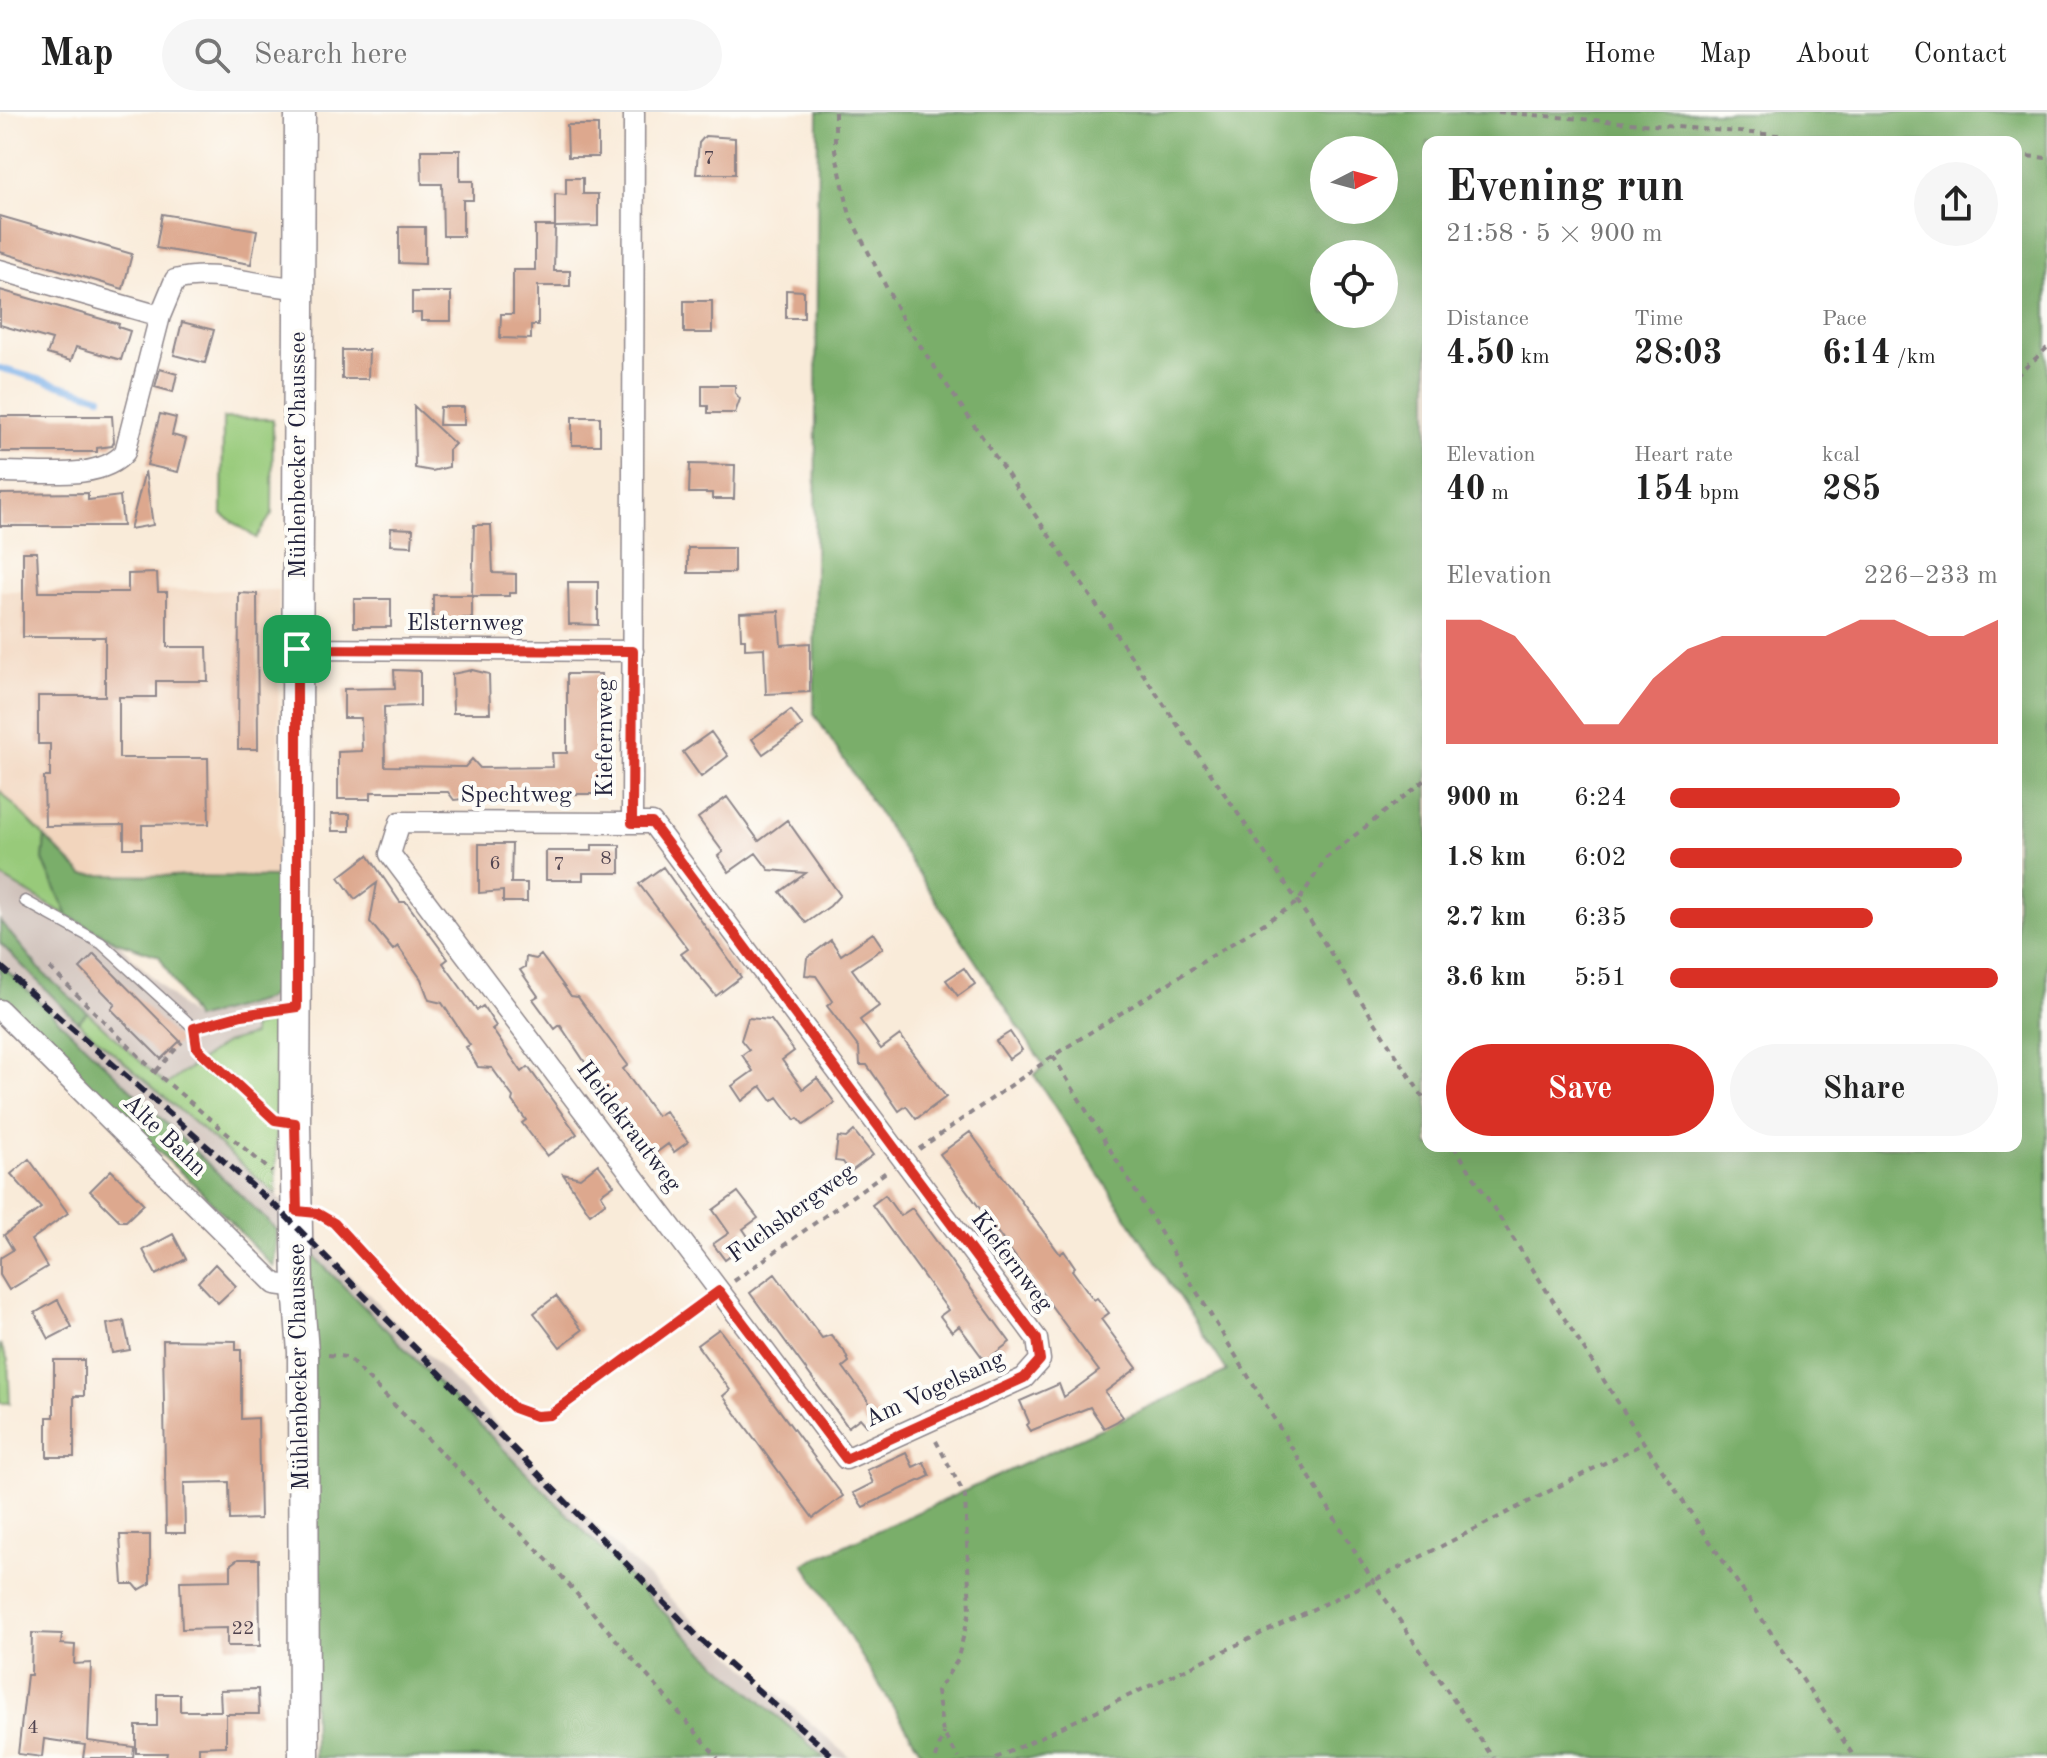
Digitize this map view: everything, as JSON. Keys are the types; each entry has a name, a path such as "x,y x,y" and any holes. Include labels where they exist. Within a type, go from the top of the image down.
{"main road":[{"name":"Mühlenbecker Chaussee","path":"300,112 295,1123 298,1287 303,1352 304,1758"}],"street":[{"name":"Kiefernweg","path":"634,112 632,823 652,823 1037,1339 1040,1360"},
{"path":"0,270 160,316"},
{"path":"0,472 101,471 117,462 125,452 160,316 175,280 198,274 274,288 300,288"},
{"name":"Elsternweg","path":"297,649 633,651"},
{"name":"Spechtweg","path":"400,822 632,823"},
{"name":"Heidekrautweg","path":"400,822 390,854 846,1459"},
{"name":"Alte Bahn","path":"0,1010 275,1284 298,1287"},
{"name":"Am Vogelsang","path":"846,1459 1024,1378 1040,1360"}],"lane":[{"path":"25,901 101,943 194,1028 197,1048 275,1120 295,1123"},
{"path":"194,1028 242,1015 297,1007"},
{"name":"Fuchsbergweg","path":"297,1211 317,1213 334,1223 432,1329 514,1408 536,1416 550,1415 719,1291"}],"path":[{"path":"835,112 835,150 850,216 904,322 1298,902 1422,1096"},
{"path":"1498,112 1787,136"},
{"path":"2022,156 2047,158"},
{"path":"2022,371 2047,348"},
{"path":"1298,902 1326,858 1422,783"},
{"name":"Fuchsbergweg","path":"719,1291 1053,1056 1298,902"},
{"path":"50,968 155,1072 268,1171 281,1176"},
{"path":"155,1072 194,1028"},
{"path":"1053,1056 1373,1581 1493,1758"},
{"path":"1458,1152 1644,1443 1855,1758"},
{"path":"303,1352 347,1357 358,1367 551,1564 718,1758"},
{"path":"925,1423 965,1496 970,1611 957,1661 937,1691 943,1733 936,1758"},
{"path":"996,1758 1373,1581 1644,1443"},
{"path":"943,1733 959,1758"}],"shaded area":[{"path":"279,590 278,877 83,875 0,791 0,591"},
{"path":"0,875 117,942 194,1019 267,999 277,989 276,1194 327,1252 622,1552 709,1635 851,1758 825,1758 694,1643 305,1247 277,1230 0,964"}],"green space":[{"path":"818,112 2047,112 2047,1758 925,1758 804,1564 1227,1371 1034,1075 1044,1066 814,714"},
{"path":"223,418 273,419 272,514 256,538 222,514"},
{"path":"0,791 45,837 43,860 68,916 0,876"},
{"path":"45,837 83,875 278,877 277,989 267,999 195,1019 159,956 117,942 68,916 43,860"},
{"path":"0,921 43,973 87,1012 78,1022 0,943"},
{"path":"0,964 277,1230 274,1268 202,1192 0,1005"},
{"path":"87,1012 166,1085 225,1043 253,1035 252,1028 267,1023 267,1019 277,1024 276,1194 78,1022"},
{"path":"305,1247 694,1643 825,1758 314,1758"},
{"path":"0,1344 8,1360 10,1403 0,1403"}],"building":[{"path":"567,125 598,125 598,157 568,157"},
{"path":"705,136 735,138 735,174 696,174 699,143"},
{"path":"421,150 460,150 460,181 473,181 473,200 463,200 463,236 443,236 442,184 422,184"},
{"path":"566,178 583,178 583,194 598,194 598,226 555,227 555,194 566,195"},
{"path":"162,214 257,230 251,264 156,248"},
{"path":"0,216 132,254 123,289 0,252"},
{"path":"535,226 555,226 554,271 570,271 570,286 538,286 538,325 531,325 531,339 500,338 501,314 513,314 513,270 535,270"},
{"path":"399,227 425,227 425,264 399,263"},
{"path":"0,290 119,324 118,327 130,331 121,360 76,347 71,361 47,354 52,340 0,325"},
{"path":"786,290 804,291 804,318 786,318"},
{"path":"412,292 451,292 451,321 421,321 421,313 412,313"},
{"path":"684,301 712,301 712,333 684,333"},
{"path":"182,322 214,330 205,363 174,355"},
{"path":"342,350 369,350 368,379 342,379"},
{"path":"160,369 177,374 173,392 155,387"},
{"path":"702,385 735,385 735,393 740,399 735,413 708,413 708,406 702,406"},
{"path":"414,406 455,444 449,450 449,467 432,471 415,468"},
{"path":"440,407 464,407 464,425 439,425"},
{"path":"160,414 176,418 172,435 186,439 178,472 147,465"},
{"path":"0,416 112,416 114,442 112,446 97,448 97,452 0,452"},
{"path":"572,417 600,417 600,445 572,445"},
{"path":"690,464 735,465 734,499 712,499 712,493 689,493"},
{"path":"145,471 153,525 130,529"},
{"path":"88,493 88,500 120,496 123,526 0,526 0,494"},
{"path":"474,525 491,525 493,573 516,574 516,593 509,593 509,596 472,596 472,618 463,618 462,627 433,627 433,595 472,595"},
{"path":"391,528 413,529 412,546 390,545"},
{"path":"688,548 734,548 734,573 688,573"},
{"path":"23,552 37,552 39,592 128,592 128,574 157,573 158,592 167,592 167,647 207,647 208,681 156,681 156,697 119,697 119,758 208,758 209,824 142,825 142,848 124,848 124,825 45,826 44,777 50,777 50,744 38,744 38,696 105,696 105,637 23,637"},
{"path":"568,582 598,582 598,625 569,624"},
{"path":"239,593 257,594 258,749 238,749"},
{"path":"354,599 391,599 391,627 354,627"},
{"path":"779,611 781,645 810,643 810,692 766,694 764,648 745,649 745,639 741,639 740,613"},
{"path":"394,670 420,671 420,706 384,707 385,766 465,767 472,759 480,768 553,767 552,753 567,753 567,674 601,674 601,714 606,714 602,772 609,778 602,785 602,794 543,794 544,800 517,801 517,794 480,793 480,797 454,800 448,792 371,792 371,799 338,799 338,752 362,751 361,718 344,718 344,689 395,688"},
{"path":"472,670 489,674 490,713 453,713 452,674"},
{"path":"791,710 803,726 763,754 752,739"},
{"path":"711,732 728,756 701,777 683,752"},
{"path":"727,797 759,841 787,820 840,895 830,906 806,923 780,892 806,873 769,870 756,853 729,872 718,856 723,852 698,818"},
{"path":"331,814 350,814 350,831 332,831"},
{"path":"479,844 512,844 511,883 527,883 527,902 503,902 503,891 479,893"},
{"path":"592,845 620,845 620,873 583,873 583,880 546,880 546,851 592,851"},
{"path":"368,855 400,902 406,902 448,959 443,963 477,1010 483,1006 496,1026 492,1029 522,1072 528,1067 577,1134 547,1156 522,1123 526,1120 492,1068 478,1067 466,1047 470,1045 442,1003 429,1000 421,979 398,946 393,950 370,922 377,883 355,899 339,877"},
{"path":"663,867 741,977 716,996 681,954 688,949 639,884"},
{"path":"873,933 883,948 852,969 879,1006 860,1020 881,1049 900,1035 946,1097 916,1119 906,1106 899,1111 867,1065 860,1065 859,1048 827,1006 833,1001 816,976 805,975 807,958 831,940 841,955"},
{"path":"94,954 180,1041 161,1059 111,1009 115,1004 80,968"},
{"path":"541,955 571,996 578,997 628,1065 623,1069 657,1116 665,1111 688,1142 674,1152 668,1144 649,1158 560,1025 555,1029 533,999 538,996 520,970 525,967 526,957 536,959"},
{"path":"964,968 975,984 958,996 946,980"},
{"path":"748,1018 771,1020 794,1051 782,1060 803,1089 817,1078 835,1103 804,1125 798,1118 795,1120 778,1097 772,1101 761,1086 742,1101 732,1086 753,1071 742,1055 749,1050 741,1040"},
{"path":"1010,1032 1022,1050 1009,1059 996,1041"},
{"path":"854,1131 873,1155 850,1172 843,1162 835,1161 838,1137 846,1138"},
{"path":"970,1132 1060,1254 1064,1251 1075,1267 1072,1270 1094,1300 1097,1298 1109,1313 1101,1319 1137,1368 1105,1392 1123,1417 1104,1428 1090,1407 1030,1431 1026,1425 1029,1422 1020,1401 1059,1384 1064,1397 1099,1371 940,1154"},
{"path":"29,1159 68,1213 31,1240 47,1267 9,1290 0,1275 0,1258 13,1250 4,1235 41,1208 11,1174"},
{"path":"598,1164 614,1185 601,1194 606,1202 590,1214 563,1174 580,1178"},
{"path":"111,1170 144,1204 126,1221 120,1221 90,1191"},
{"path":"738,1192 758,1218 743,1229 751,1241 725,1260 713,1244 729,1233 713,1210"},
{"path":"885,1195 900,1216 912,1208 1010,1342 985,1361 959,1326 952,1332 940,1316 948,1310 872,1205"},
{"path":"173,1234 186,1259 156,1275 143,1250"},
{"path":"215,1264 236,1286 218,1303 198,1282"},
{"path":"775,1274 822,1338 831,1335 844,1351 849,1362 843,1367 880,1417 867,1426 860,1418 848,1427 750,1293"},
{"path":"556,1296 582,1330 560,1347 534,1313"},
{"path":"58,1300 72,1327 49,1339 35,1313"},
{"path":"124,1321 130,1350 112,1353 107,1324"},
{"path":"719,1329 843,1496 813,1518 723,1396 730,1390 697,1345"},
{"path":"163,1340 236,1341 236,1350 241,1350 241,1419 258,1418 260,1519 230,1520 229,1482 184,1483 185,1533 166,1533"},
{"path":"54,1360 84,1360 84,1396 74,1396 74,1457 47,1457 47,1417 54,1417"},
{"path":"906,1452 913,1467 924,1462 930,1476 863,1507 853,1493 873,1483 867,1470"},
{"path":"120,1535 150,1535 150,1584 139,1590 134,1584 123,1584"},
{"path":"238,1559 259,1559 260,1646 227,1646 227,1628 182,1629 180,1581 231,1580 231,1564"},
{"path":"32,1633 62,1634 61,1644 75,1645 74,1664 91,1663 88,1741 134,1747 133,1758 83,1758 85,1745 44,1739 42,1757 18,1754 27,1675 31,1675"},
{"path":"258,1689 259,1714 226,1714 226,1746 199,1747 199,1758 166,1758 167,1753 136,1753 136,1726 157,1726 157,1694 180,1694 180,1711 221,1711 220,1690"}],"waterway":[{"path":"0,368 101,397"}],"railway":[{"path":"0,966 281,1211 701,1640 835,1758"}],"route":[{"path":"297,649 633,651 632,823 652,823 1037,1339 1040,1360 1024,1378 846,1459 719,1291 550,1415 536,1416 514,1408 432,1329 334,1223 317,1213 297,1211 295,1123 275,1120 197,1048 194,1028 281,1007 297,1007 297,649"}]}
